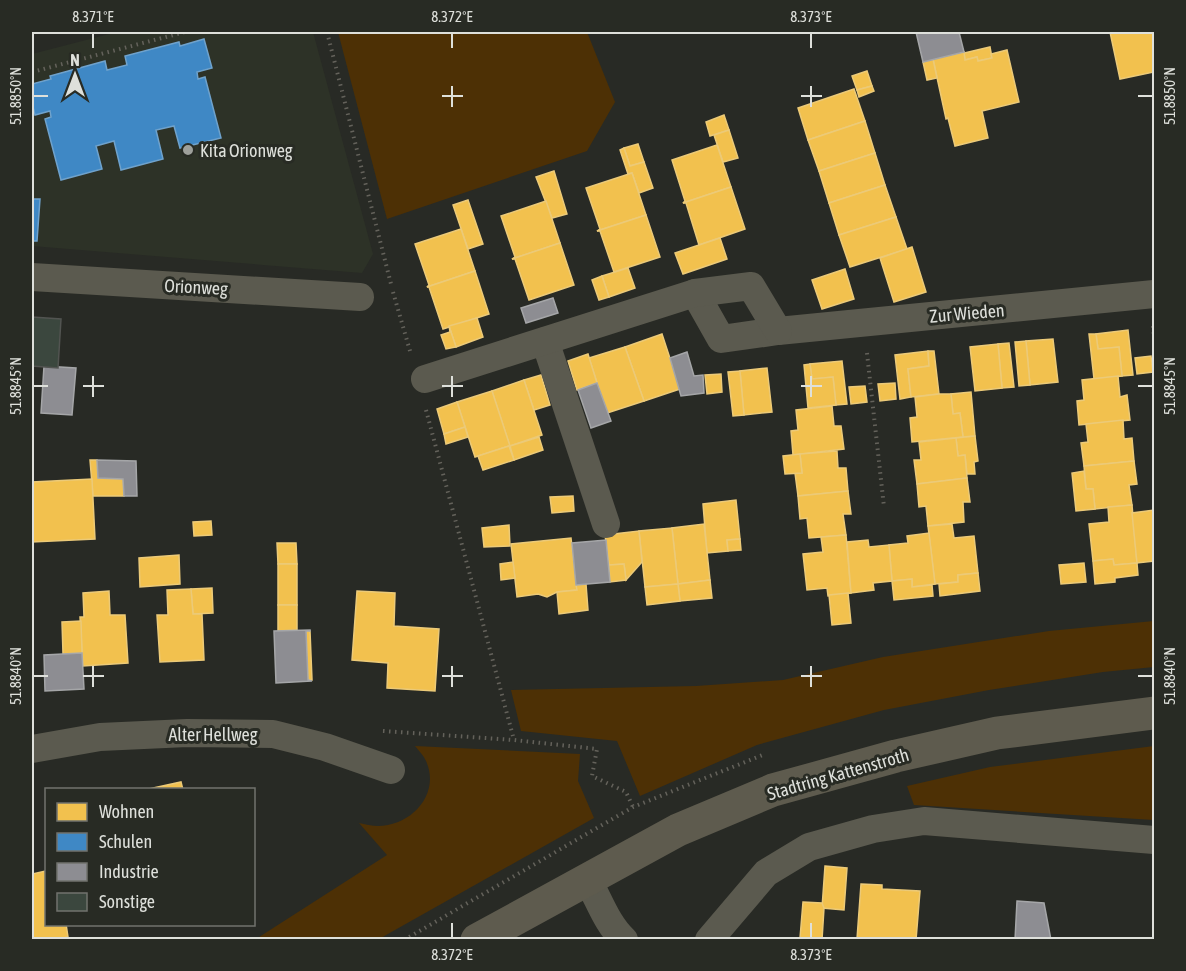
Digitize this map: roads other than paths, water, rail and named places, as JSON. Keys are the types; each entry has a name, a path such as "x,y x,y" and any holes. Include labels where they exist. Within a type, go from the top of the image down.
{"main road":[{"name":"Stadtring Kattenstroth","path":"477,939 678,830 773,790 896,756 997,733 1155,713"},
{"name":"Stadtring Kattenstroth","path":"1105,718 1155,718"}],"street":[{"name":"Orionweg","path":"32,277 360,297"},
{"path":"425,379 695,293 751,286 778,331"},
{"name":"Zur Wieden","path":"695,293 721,339 778,331 1155,294"},
{"path":"545,341 606,524"},
{"name":"Alter Hellweg","path":"32,749 100,737 187,733 273,734 325,747 391,770"},
{"path":"709,939 766,873 808,847 873,829 924,821 1155,840"},
{"path":"587,879 612,929 624,939"}],"place":[{"name":"Kita Orionweg","path":"188,150"}]}
